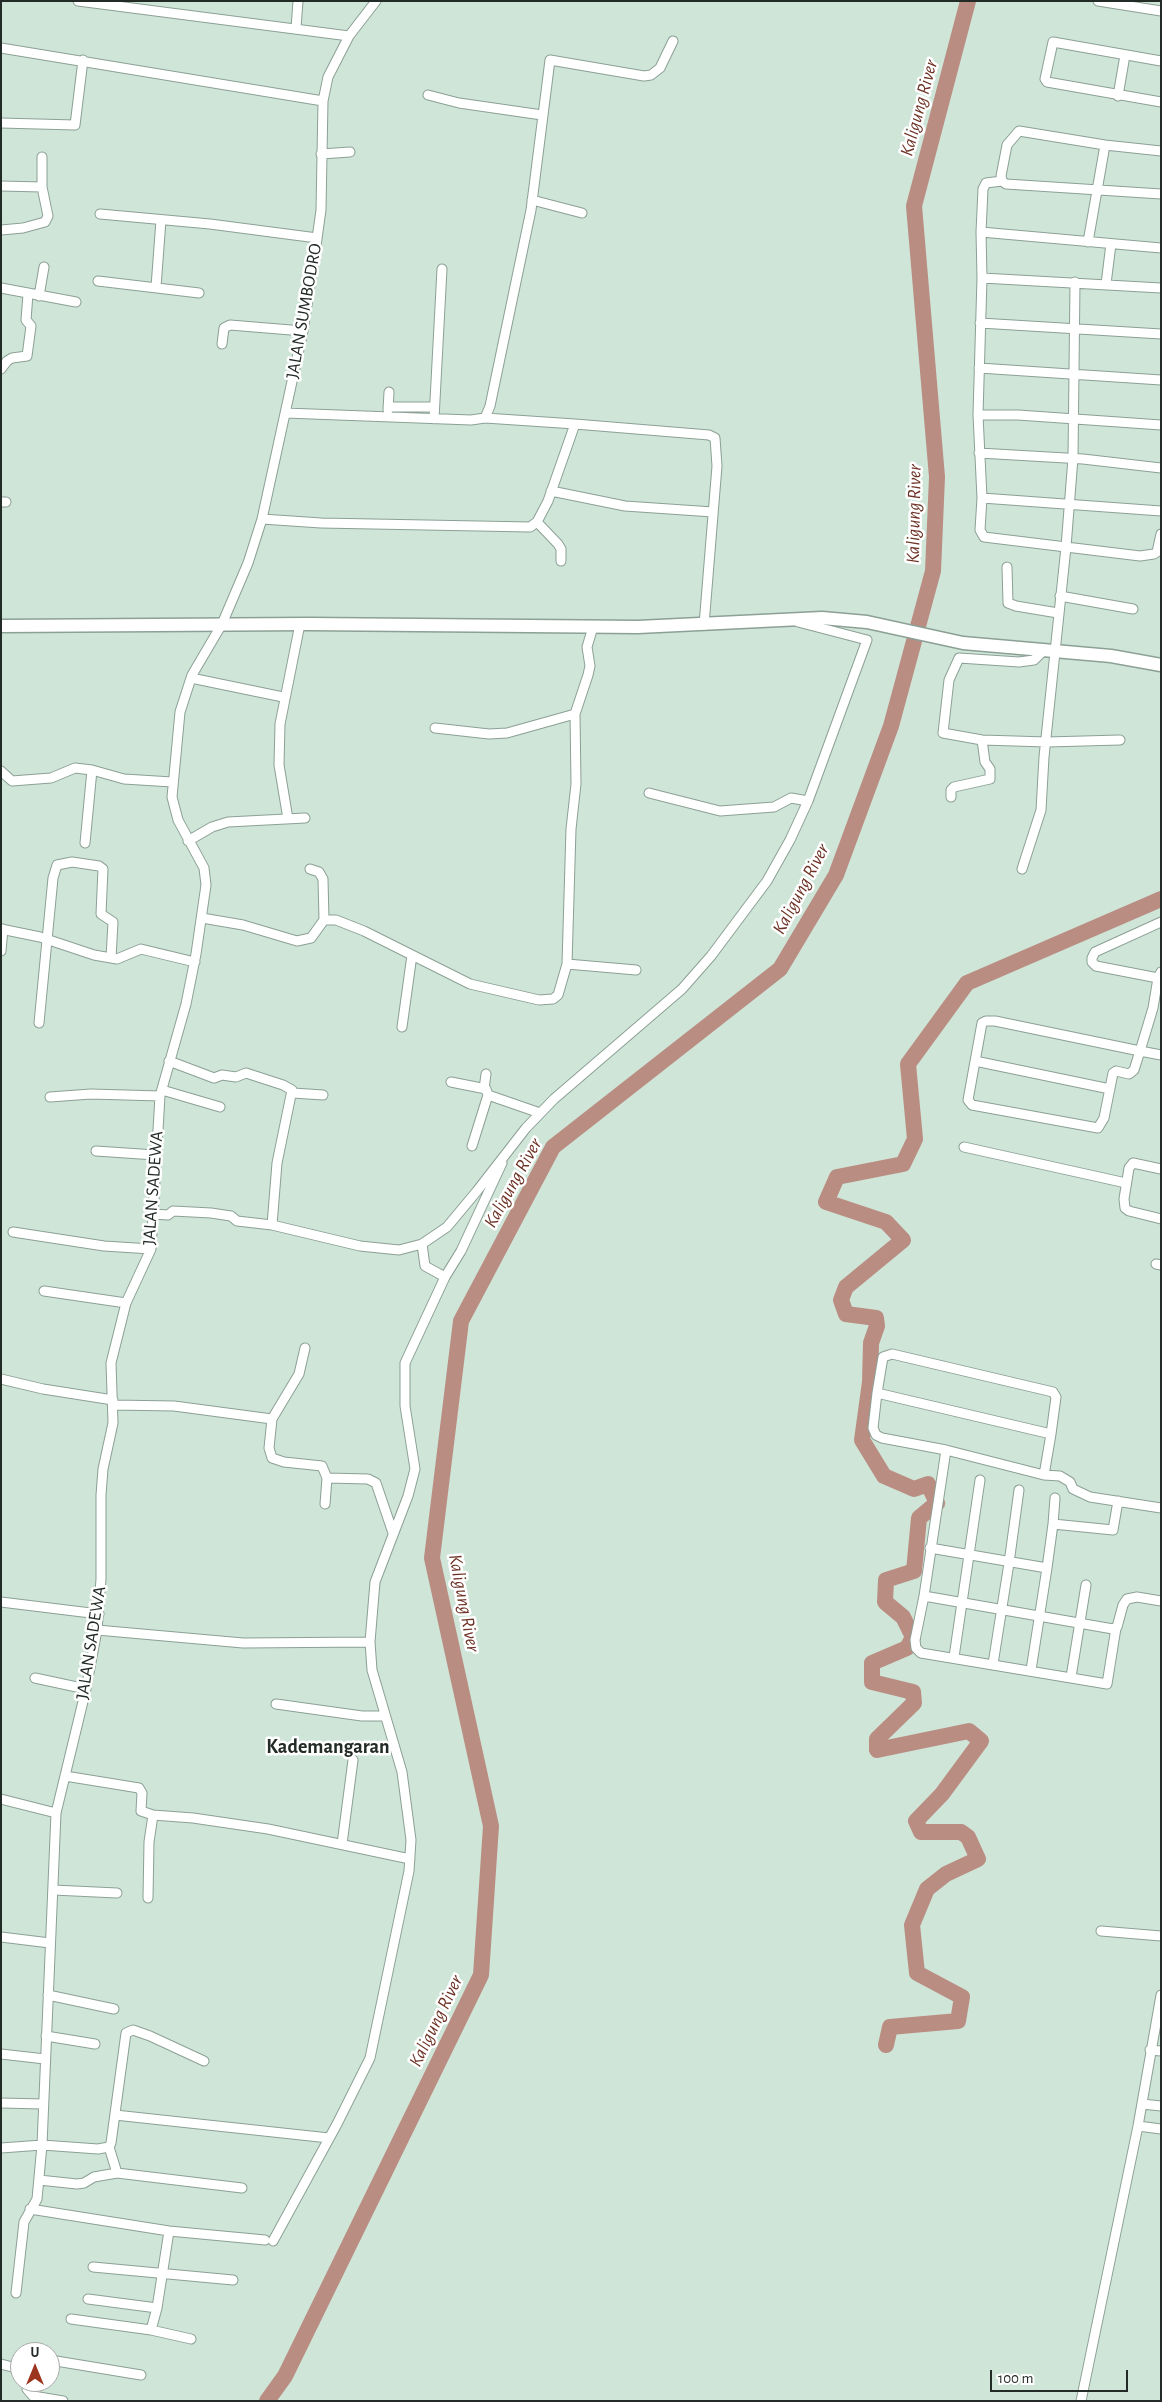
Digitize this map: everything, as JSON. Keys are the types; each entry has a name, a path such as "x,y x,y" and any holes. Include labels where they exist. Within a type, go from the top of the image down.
{"main road":[{"path":"1,626 220,628 300,624 593,627 704,625 822,618 878,624 955,642 1049,652 1111,656 1161,665"}],"street":[{"path":"78,1 349,36"},
{"path":"296,28 298,1"},
{"name":"JALAN SUMBODRO","path":"220,628 248,563 262,519 303,331 321,210 323,101 328,77 349,36 376,1"},
{"path":"1098,1 1161,11"},
{"path":"485,418 492,396 532,200 550,60 644,76 651,75 660,68 672,41"},
{"path":"1161,61 1053,42 1044,79 1047,82 1118,96 1161,102"},
{"path":"1,48 323,101"},
{"path":"1118,96 1125,55"},
{"path":"1,123 75,125 83,60"},
{"path":"428,95 459,103 542,115"},
{"path":"1002,181 1002,162 1007,145 1019,131 1105,145 1161,151"},
{"path":"1088,242 1105,145"},
{"path":"321,154 350,152"},
{"path":"1,230 23,228 45,222 48,216 42,187 42,156"},
{"path":"1161,194 1006,184 1002,181 986,182 983,189 981,232 982,278 978,415 982,498 980,530 984,537 1148,556 1157,552 1161,534"},
{"path":"1,186 42,187"},
{"path":"532,200 582,213"},
{"path":"100,214 317,238"},
{"path":"156,287 161,220"},
{"path":"981,232 1161,248"},
{"path":"1106,284 1111,244"},
{"path":"39,296 44,267"},
{"path":"434,419 442,269"},
{"path":"982,278 1161,288"},
{"path":"98,281 199,294"},
{"path":"1022,869 1041,810 1047,742 1049,652 1058,613 1066,546 1073,458 1075,282"},
{"path":"1,288 76,302"},
{"path":"1,369 12,358 27,356 31,326 26,320 28,294"},
{"path":"980,323 1161,334"},
{"path":"222,344 224,328 230,325 303,331"},
{"path":"979,368 1161,380"},
{"path":"387,418 389,392"},
{"path":"388,407 434,407"},
{"path":"285,413 387,418 471,420 485,418 713,436 718,450 704,625"},
{"path":"978,415 1161,425"},
{"path":"262,519 321,523 530,527 537,522 551,491 575,424"},
{"path":"979,453 1073,458 1161,468"},
{"path":"551,491 625,506 713,512"},
{"path":"982,498 1161,511"},
{"path":"537,522 558,544 561,561"},
{"path":"1007,567 1008,603 1058,613"},
{"path":"1060,596 1133,609"},
{"path":"157,1214 168,1215 173,1211 211,1213 230,1216 237,1221 272,1225 360,1246 399,1250 422,1244 447,1226 477,1192 504,1155 540,1113 613,1048 652,1017 688,983 711,956 767,881 790,840 808,800 867,640 791,620"},
{"path":"288,819 279,765 280,724 283,697 300,624"},
{"path":"324,920 336,920 364,931 470,984 539,1000 547,1000 558,995 567,964 571,829 576,784 574,714 588,676 590,666 587,647 593,627"},
{"name":"JALAN SADEWA","path":"16,2293 24,2222 37,2199 42,2145 46,2059 54,1996 50,1943 56,1813 86,1689 104,1631 99,1614 101,1495 103,1469 112,1423 118,1404 112,1363 126,1303 151,1249 157,1214 155,1155 164,1092 175,1063 195,962 208,919 204,868 195,837 174,806 172,782 180,712 191,678 220,628"},
{"path":"1049,652 1034,660 1019,662 958,658 948,680 943,733 982,740 1047,742 1120,740"},
{"path":"191,678 283,697"},
{"path":"435,728 507,734 574,714"},
{"path":"951,797 951,790 954,787 990,779 990,769 985,762 982,740"},
{"path":"1,771 12,780 51,778 75,768 92,770 124,779 172,782"},
{"path":"85,843 92,770"},
{"path":"649,793 720,811 774,807 791,798 808,800"},
{"path":"195,837 228,822 305,818"},
{"path":"39,1023 53,878 57,865 72,862 99,866 103,869 101,915 113,924 110,958"},
{"path":"208,919 243,925 296,941 311,938 324,920 323,879 319,872 310,869"},
{"path":"1161,922 1095,952 1092,958 1092,962 1096,966 1159,975 1157,1008 1140,1051 1132,1072 1115,1071 1104,1118 1098,1128 972,1105 968,1100 982,1023 989,1021 1140,1051 1161,1055"},
{"path":"1,951 2,929 110,958 122,958 141,949 195,962"},
{"path":"402,1027 412,955"},
{"path":"567,964 636,970"},
{"path":"975,1061 1110,1088"},
{"path":"175,1063 216,1079 222,1076 236,1077 246,1073 283,1085 292,1090 293,1093 323,1095"},
{"path":"472,1146 486,1092 486,1074"},
{"path":"451,1082 486,1092 540,1113"},
{"path":"50,1097 164,1092 220,1107"},
{"path":"272,1225 278,1157 293,1093"},
{"path":"964,1147 1126,1183"},
{"path":"96,1151 155,1155"},
{"path":"30,2209 169,2231 269,2240 329,2138 370,2058 409,1872 411,1840 402,1772 372,1670 370,1642 374,1587 408,1496 415,1470 405,1406 405,1363 445,1277 465,1242 499,1172 504,1155"},
{"path":"1161,1169 1133,1163 1129,1168 1124,1199 1125,1208 1129,1211 1161,1219"},
{"path":"13,1232 104,1246 151,1249"},
{"path":"422,1244 425,1266 445,1277"},
{"path":"44,1291 126,1303"},
{"path":"305,1348 299,1374 272,1419 269,1448 272,1458 284,1462 318,1464 324,1469 327,1478 325,1504"},
{"path":"1044,1475 1056,1397 1049,1389 888,1354 883,1357 873,1428 876,1435 882,1438 946,1450 1044,1475 1066,1478 1073,1489 1084,1495 1161,1508"},
{"path":"1,1379 118,1404 174,1406 272,1419"},
{"path":"877,1393 1051,1434"},
{"path":"946,1450 924,1596 915,1640 916,1648 921,1653 1031,1670 1104,1684 1109,1682 1116,1628 1127,1599 1137,1597 1161,1601"},
{"path":"327,1478 368,1479 376,1483 393,1533"},
{"path":"954,1657 980,1480"},
{"path":"992,1664 1010,1562 1019,1490"},
{"path":"1031,1670 1041,1617 1054,1524 1055,1498"},
{"path":"1054,1524 1113,1530 1118,1501"},
{"path":"930,1548 1047,1568"},
{"path":"1071,1677 1086,1584"},
{"path":"924,1596 1080,1624 1116,1628"},
{"path":"1,1602 99,1614"},
{"path":"104,1631 242,1642 370,1642"},
{"path":"35,1678 86,1689"},
{"path":"276,1704 362,1716 385,1716"},
{"path":"342,1844 353,1760"},
{"path":"65,1776 139,1788 141,1789 141,1811 153,1815 193,1818 342,1844 410,1859"},
{"path":"1,1799 56,1813"},
{"path":"148,1898 149,1842 153,1815"},
{"path":"53,1890 117,1894"},
{"path":"1101,1931 1161,1936"},
{"path":"1,1937 50,1943"},
{"path":"1081,2401 1117,2215 1138,2126 1161,1994"},
{"path":"54,1996 114,2008"},
{"path":"117,2173 109,2147 125,2036 129,2031 150,2036 204,2061"},
{"path":"50,2037 95,2044"},
{"path":"1150,2050 1161,2051"},
{"path":"1,2054 46,2059"},
{"path":"1,2103 44,2104"},
{"path":"1142,2104 1161,2106"},
{"path":"115,2115 329,2138"},
{"path":"1138,2126 1161,2129"},
{"path":"1,2148 42,2145 105,2149 109,2147"},
{"path":"39,2180 77,2184 84,2183 94,2177 117,2173 242,2188"},
{"path":"151,2330 164,2274 169,2231"},
{"path":"93,2267 233,2280"},
{"path":"88,2299 157,2308"},
{"path":"71,2320 151,2330 191,2339"},
{"path":"60,2362 141,2375"},
{"path":"30,2392 34,2396 64,2401"}],"waterway":[{"name":"Kaligung River","path":"267,2401 285,2376 481,1975 491,1826 432,1558 461,1321 553,1147 780,969 836,875 891,726 933,571 937,477 914,206 968,1"},
{"path":"886,2045 890,2027 958,2021 962,1997 917,1973 912,1925 927,1889 946,1874 978,1859 968,1837 961,1832 921,1832 916,1821 942,1794 981,1741 969,1731 877,1750 877,1739 914,1703 913,1692 872,1682 872,1663 907,1648 913,1637 903,1617 885,1602 886,1580 914,1571 919,1518 937,1503 928,1484 914,1489 884,1476 862,1440 870,1382 871,1343 877,1326 876,1318 846,1314 841,1300 846,1287 903,1240 886,1222 826,1202 837,1177 903,1164 915,1139 908,1064 967,983 1161,899"}],"district":[{"name":"Kademangaran","path":"328,1747"}]}
